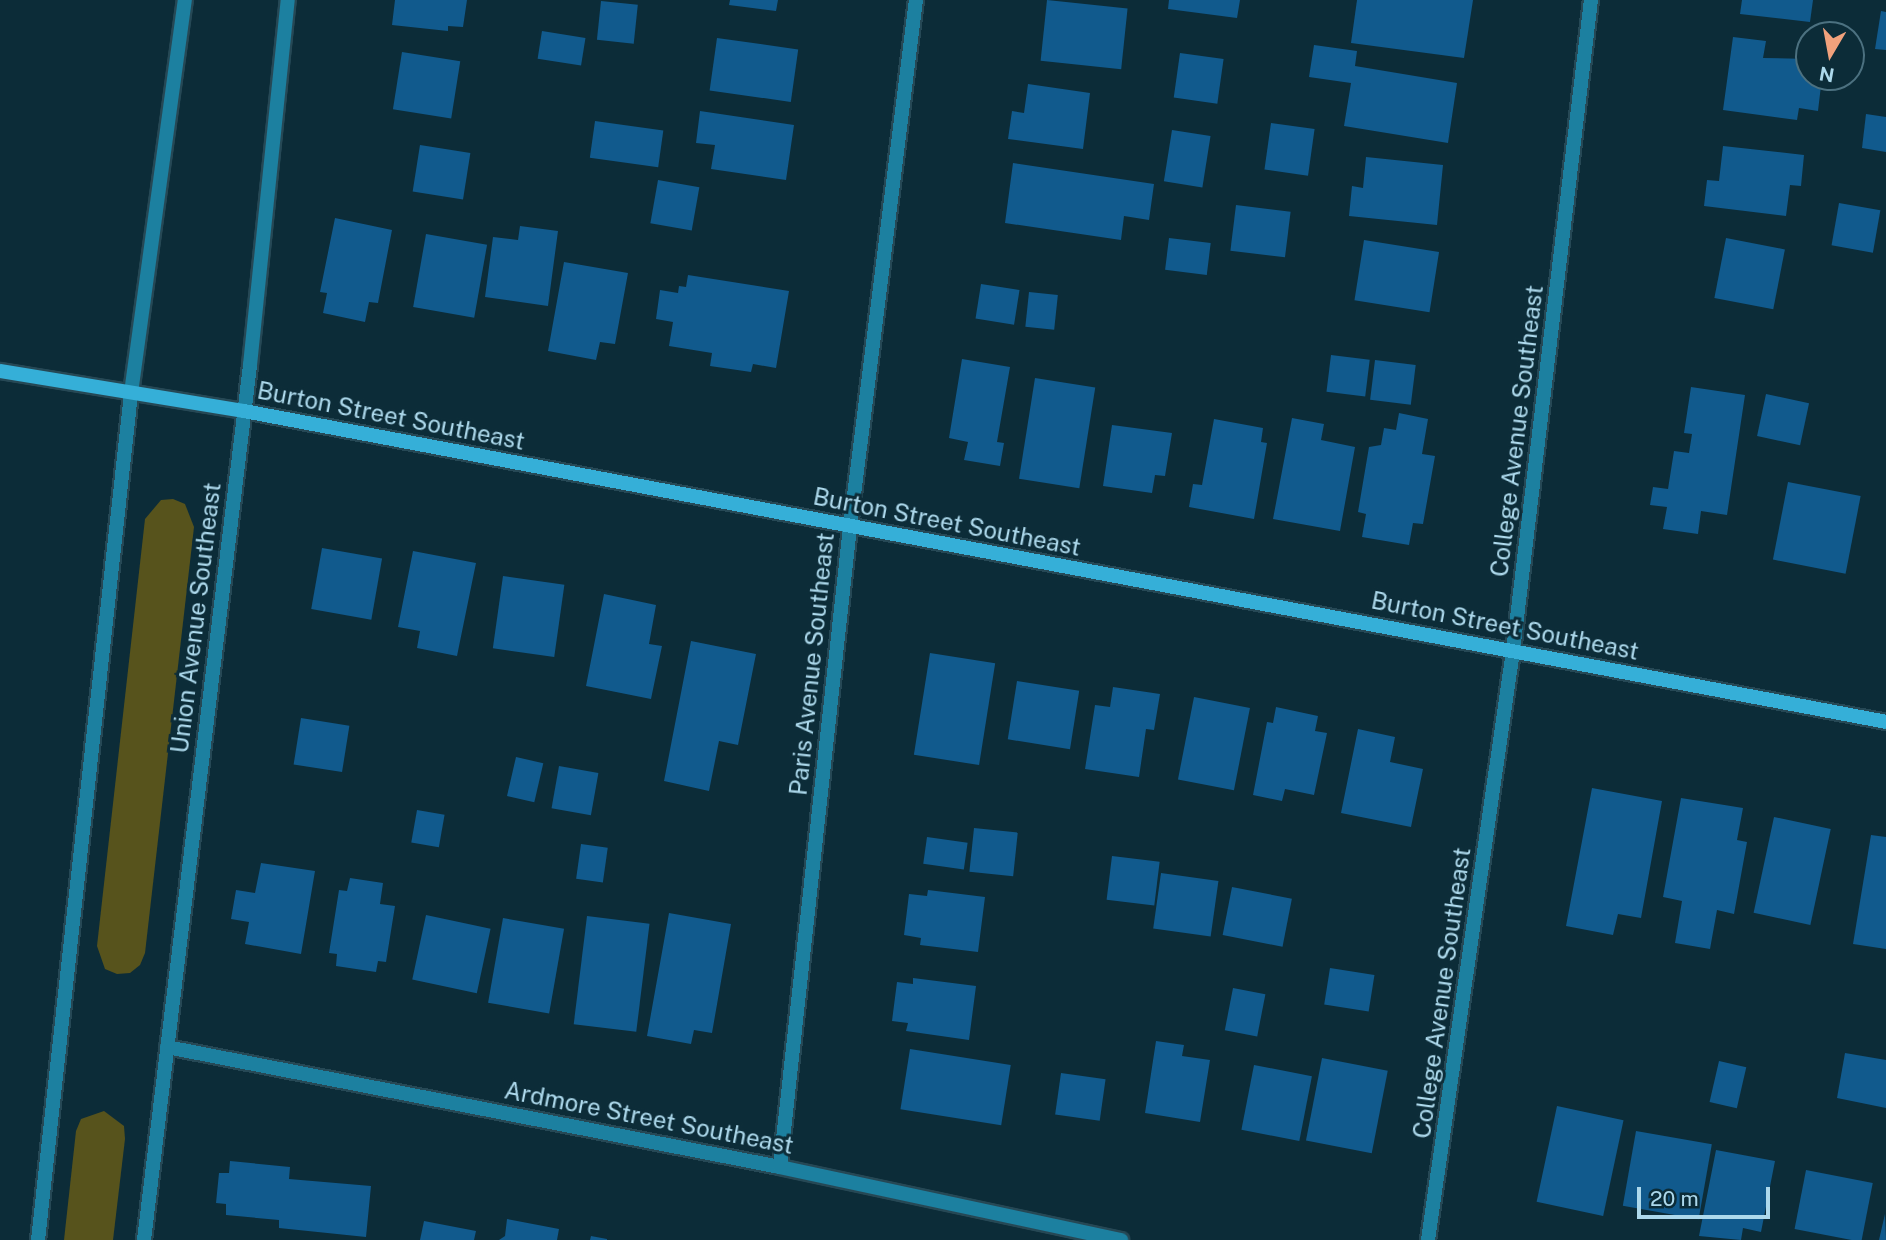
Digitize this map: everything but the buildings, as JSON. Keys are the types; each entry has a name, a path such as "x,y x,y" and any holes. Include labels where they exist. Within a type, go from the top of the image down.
{"main road":[{"name":"Burton Street Southeast","path":"0,371 244,411 1886,722"}],"street":[{"path":"38,1240 131,394 185,0"},
{"name":"Union Avenue Southeast","path":"144,1240 244,411 288,0"},
{"name":"Paris Avenue Southeast","path":"780,1167 850,527 915,0"},
{"name":"College Avenue Southeast","path":"1428,1240 1513,651 1591,0"},
{"name":"Ardmore Street Southeast","path":"167,1047 780,1167 1121,1240"}],"shaded area":[{"path":"173,499 185,504 194,527 145,953 140,965 130,973 117,974 105,969 97,946 145,519 161,500"},
{"path":"104,1111 124,1126 125,1139 113,1240 64,1240 76,1131 81,1119"}]}
